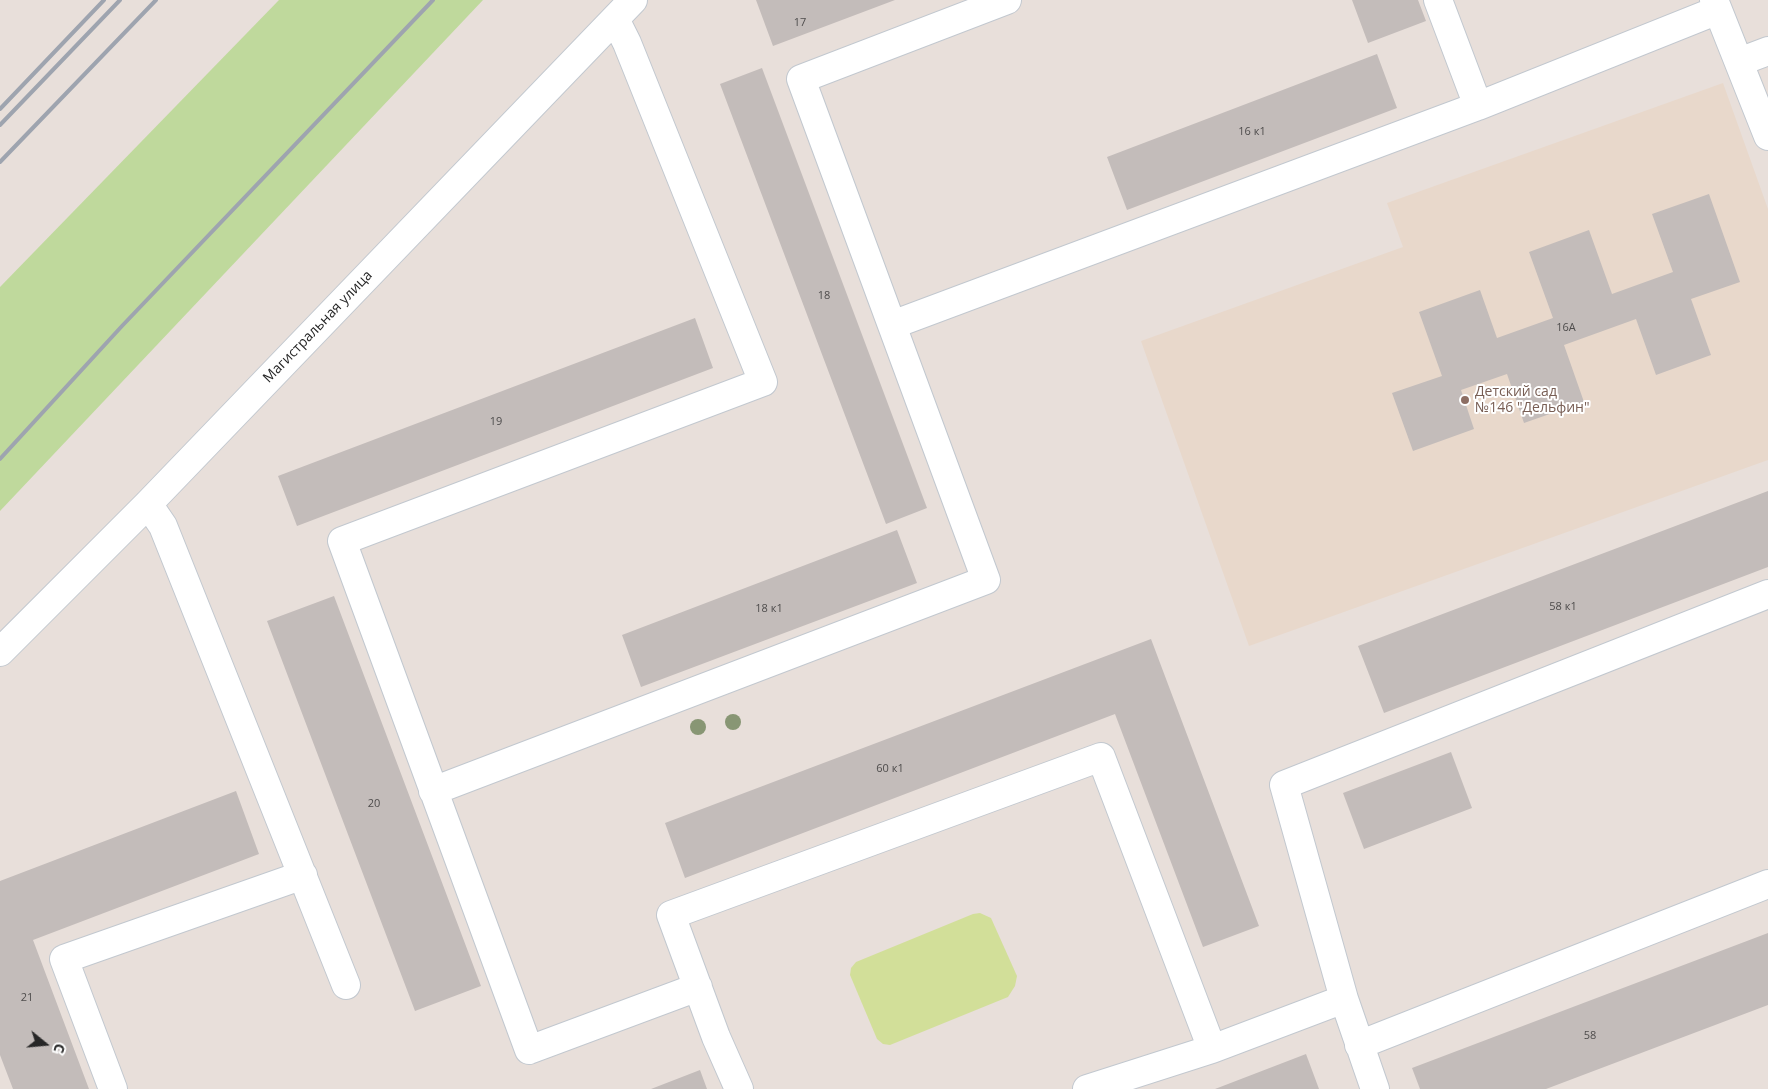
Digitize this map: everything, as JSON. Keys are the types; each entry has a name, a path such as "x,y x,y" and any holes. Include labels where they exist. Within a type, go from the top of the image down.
{"street":[{"path":"434,791 986,580 801,79 1007,0"},
{"path":"1438,0 1478,106"},
{"path":"892,325 1478,106 1716,5 1768,136"},
{"path":"624,9 627,43 763,382 342,541 529,1050 698,987"},
{"name":"Магистральная улица","path":"0,652 148,504 624,9"},
{"path":"1739,62 1768,51"},
{"path":"148,504 163,526 346,985"},
{"path":"1375,1089 1344,999 1284,785 1768,594"},
{"path":"739,1089 716,1037 671,915 1101,757 1212,1049"},
{"path":"113,1089 64,959 303,874"},
{"path":"1359,1045 1768,884"},
{"path":"1087,1089 1212,1049 1344,999"}],"shaded area":[{"name":"Детский сад №146 \"Дельфин\"","path":"1723,83 1768,209 1768,460 1249,646 1141,341 1403,247 1387,203"}],"green space":[{"path":"279,0 483,0 0,511 0,287"},
{"path":"980,913 991,918 1017,976 1015,986 1008,997 890,1045 883,1044 877,1039 850,975 851,968 856,962 973,914"}],"building":[{"path":"756,0 895,0 773,46"},
{"path":"1352,0 1418,0 1426,21 1368,43"},
{"path":"1377,54 1397,108 1127,210 1107,157"},
{"path":"762,68 927,508 886,524 720,84"},
{"path":"1709,194 1740,282 1691,299 1711,355 1656,375 1636,319 1564,345 1584,402 1524,423 1507,374 1461,390 1474,429 1413,451 1392,393 1442,376 1419,312 1480,290 1497,338 1553,318 1529,252 1589,230 1612,294 1673,272 1652,214"},
{"path":"695,318 713,368 297,526 278,476"},
{"path":"1768,491 1768,567 1384,713 1358,646"},
{"path":"897,530 917,583 641,687 622,635"},
{"path":"334,596 481,986 415,1011 267,621"},
{"path":"1151,639 1259,926 1203,947 1115,714 685,878 665,823"},
{"path":"1451,752 1472,808 1364,849 1343,793"},
{"path":"236,791 259,854 33,940 89,1089 13,1089 0,1055 0,881"},
{"path":"1768,933 1768,1005 1546,1089 1420,1089 1412,1068"},
{"path":"1306,1054 1319,1089 1215,1089"},
{"path":"700,1070 707,1089 651,1089"}],"railway":[{"path":"0,109 104,0"},
{"path":"0,125 120,0"},
{"path":"0,162 156,0"},
{"path":"0,459 122,326 433,0"}],"place":[{"name":"Детский сад №146 \"Дельфин\"","path":"1465,400"}]}
